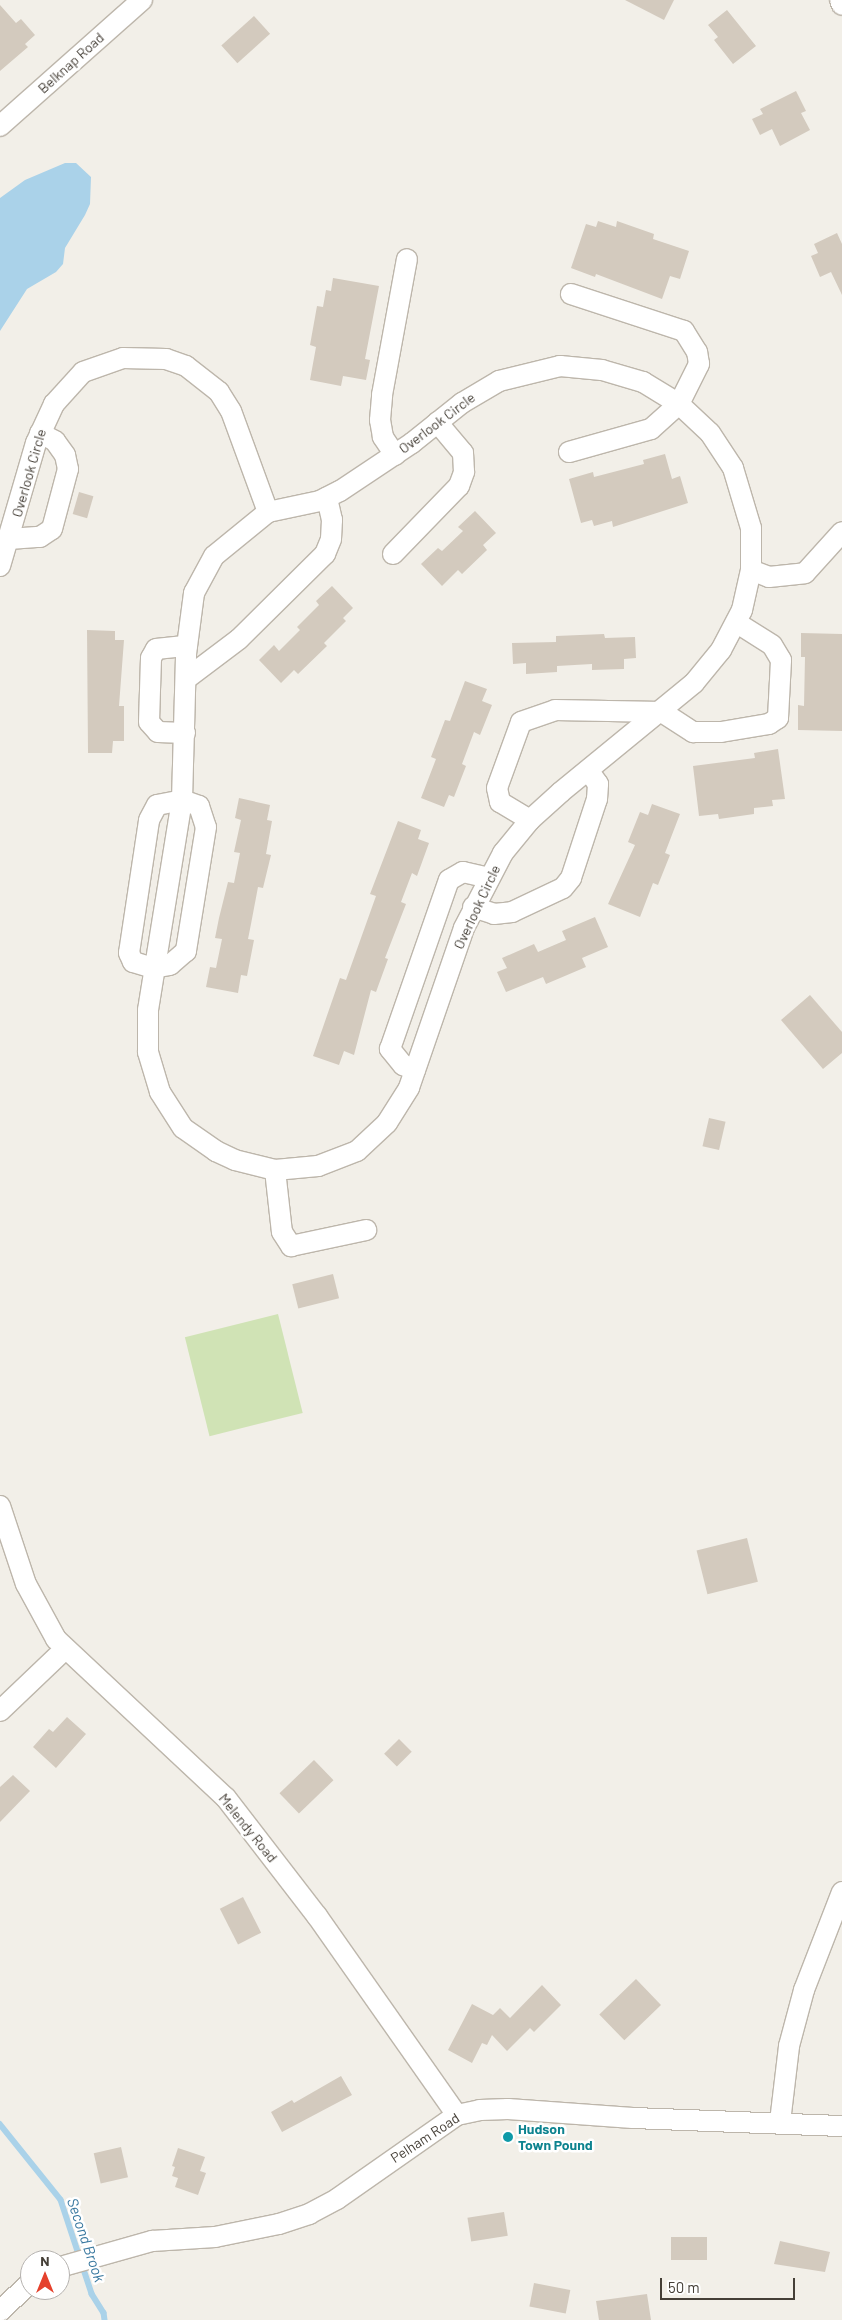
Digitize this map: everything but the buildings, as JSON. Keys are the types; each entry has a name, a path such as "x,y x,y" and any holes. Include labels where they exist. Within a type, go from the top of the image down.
{"street":[{"name":"Belknap Road","path":"0,126 142,0"},
{"path":"840,0 842,5"},
{"path":"395,455 383,437 380,420 382,395 407,259"},
{"path":"569,452 651,429 679,404 699,364 697,352 684,331 571,294"},
{"name":"Overlook Circle","path":"0,566 40,433 58,398 83,372 123,358 145,356 172,361 204,377 219,392 231,411 268,512"},
{"name":"Overlook Circle","path":"560,366 582,366 623,375 643,382 679,404 710,433 733,468 751,528 751,570 737,623 708,667 662,712 588,770 530,820 503,853 474,907 415,1070 387,1123 357,1151 318,1166 275,1170 255,1167 216,1151 183,1128 170,1111 160,1092 148,1052 148,1010 153,968 182,800 186,646 189,613 202,573 229,541 268,512 298,508 327,498 395,455 437,422 499,381 560,366"},
{"path":"393,554 459,486 464,472 463,452 437,422"},
{"path":"9,539 40,537 52,529 68,469 65,455 55,441 40,433"},
{"path":"186,679 240,639 325,554 332,539 332,520 327,498"},
{"path":"751,570 769,577 805,573 842,532"},
{"path":"530,820 500,802 496,788 521,722 555,710 662,712 693,732 730,731 769,724 778,718 781,660 772,645 737,623"},
{"path":"185,733 158,732 149,722 151,658 156,650 186,646"},
{"path":"474,907 494,914 512,912 563,888 570,878 597,800 598,784 588,770"},
{"path":"182,800 199,806 206,827 186,951 170,965 153,968 133,962 129,952 149,820 157,805 182,800"},
{"path":"415,1070 403,1065 390,1049 449,880 463,872 489,878"},
{"path":"275,1170 282,1232 291,1246 366,1230"},
{"name":"Melendy Road","path":"0,1506 26,1584 64,1650 226,1798 317,1916 457,2115"},
{"path":"0,1711 64,1650"},
{"path":"780,2122 791,2036 804,1990 842,1892"},
{"name":"Pelham Road","path":"70,2264 101,2254 152,2242 215,2237 279,2224 309,2214 337,2199 457,2115 508,2109 633,2118 780,2122 842,2126"},
{"path":"0,2310 20,2292"}],"green space":[{"path":"278,1314 303,1413 210,1436 185,1337"}],"water":[{"path":"65,163 76,163 91,177 90,204 65,248 63,264 56,272 27,289 0,331 0,198 25,180"}],"waterway":[{"name":"Second Brook","path":"0,2124 61,2200 92,2294 104,2313 105,2320"}],"place":[{"name":"Hudson Town Pound","path":"508,2137"}]}
